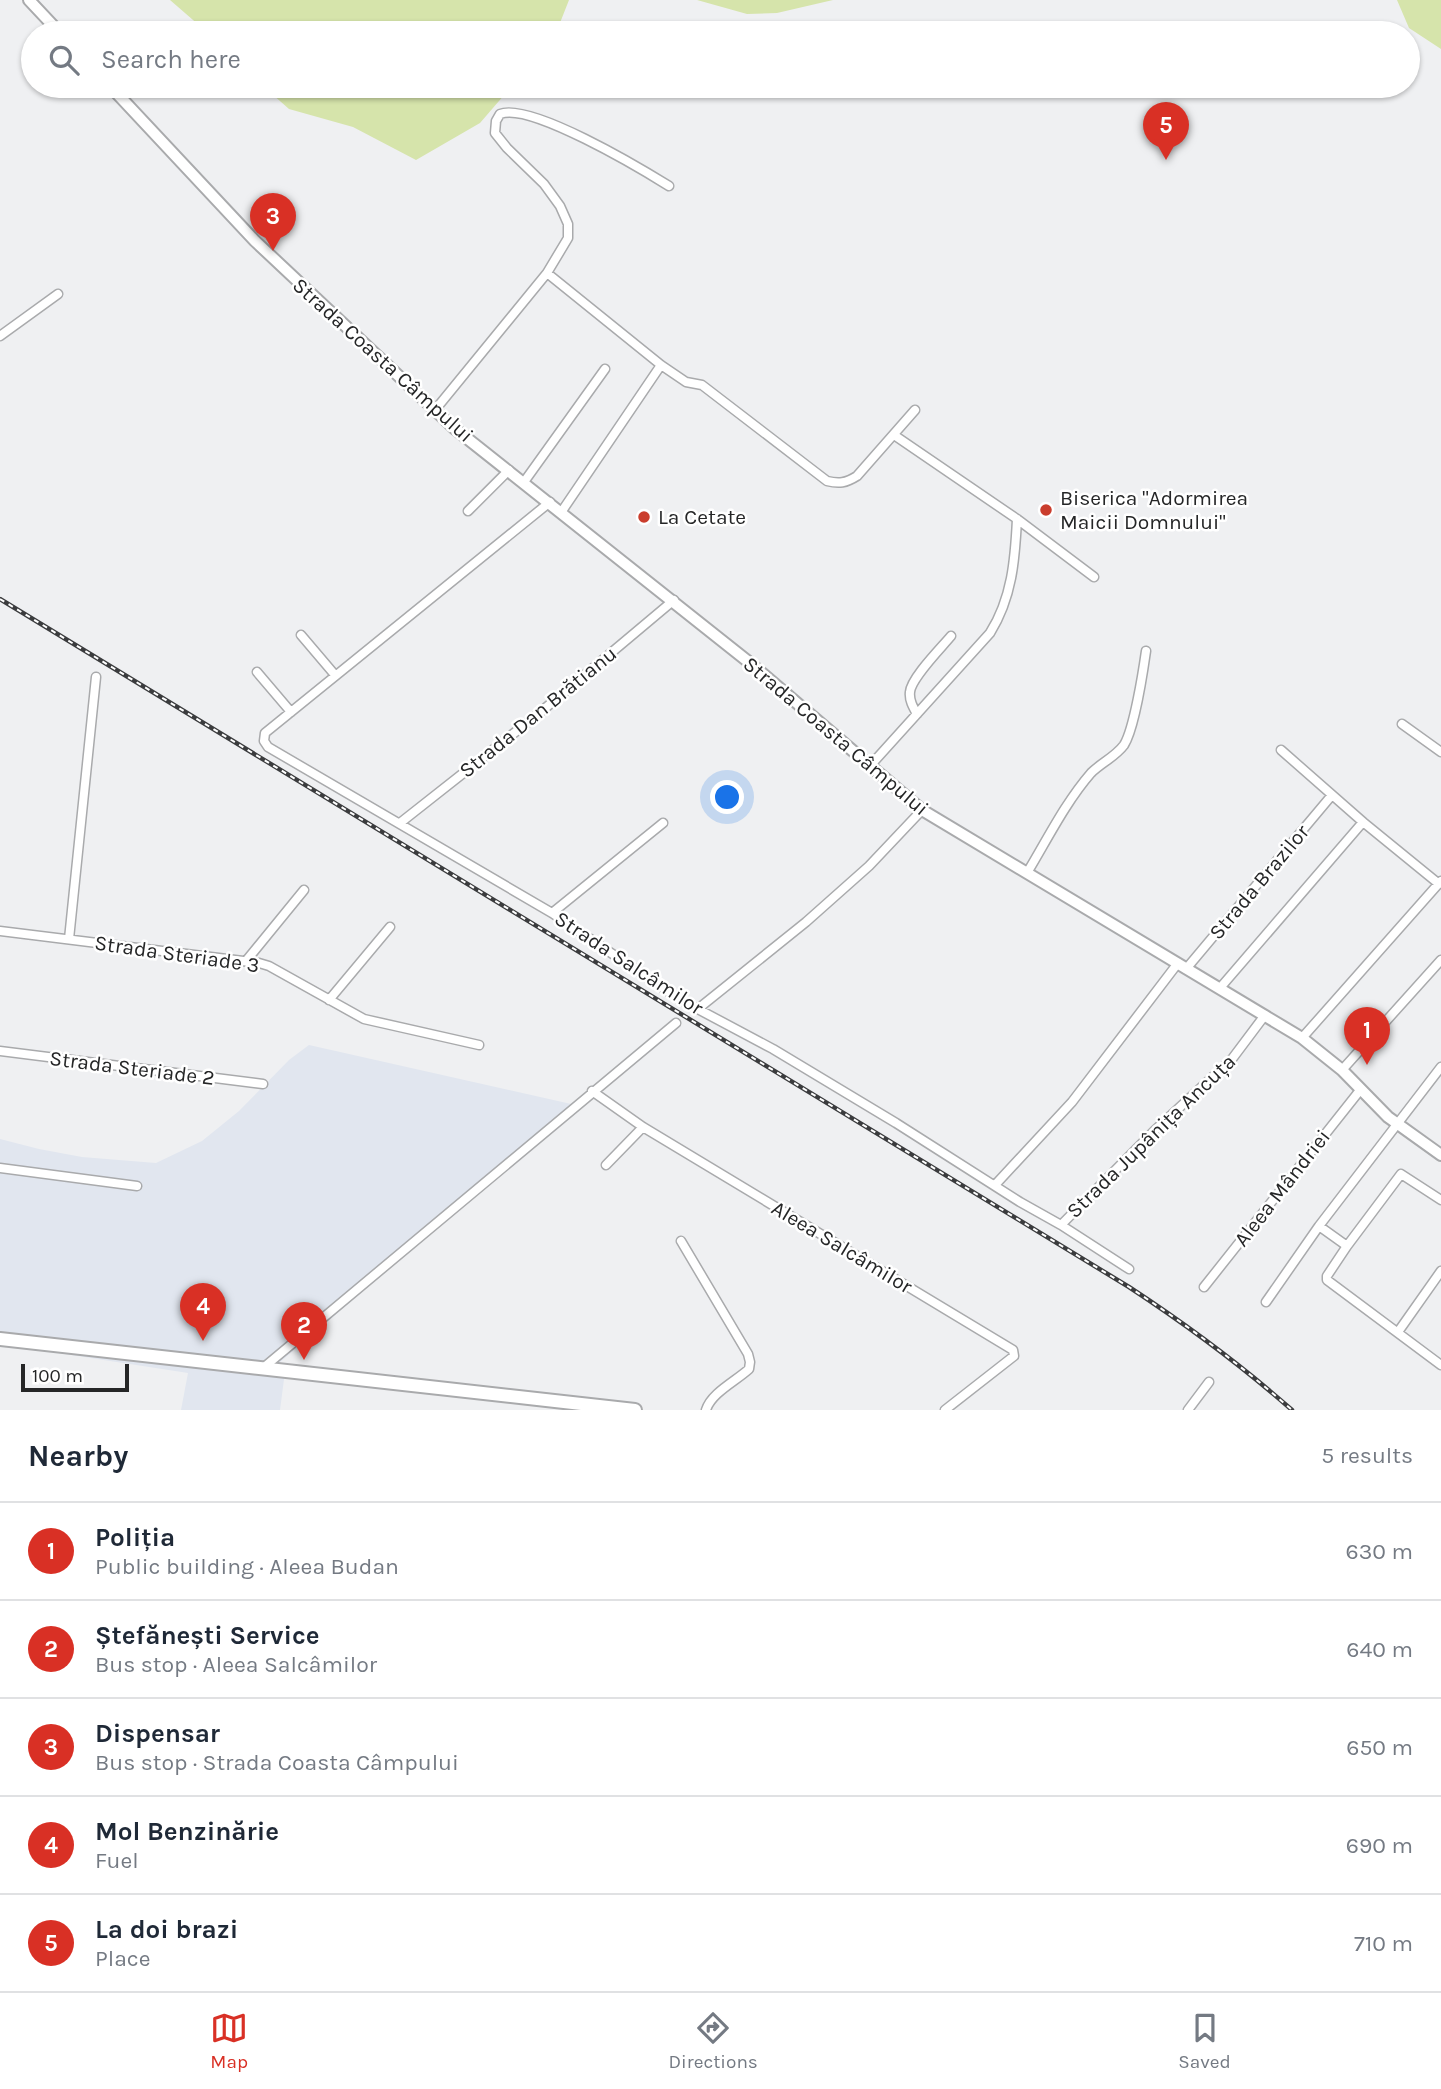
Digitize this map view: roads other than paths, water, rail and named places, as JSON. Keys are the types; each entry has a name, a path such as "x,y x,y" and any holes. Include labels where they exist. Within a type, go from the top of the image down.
{"main road":[{"path":"0,1339 635,1410"}],"street":[{"path":"29,0 49,21"},
{"name":"Strada Coasta Câmpului","path":"121,98 255,241 435,410 674,600 922,810 1302,1038 1342,1070 1397,1124 1441,1155"},
{"path":"435,410 547,273 568,238 568,224 560,206 544,184 495,134 496,121 500,114 507,111 519,114 580,136 620,156 669,187"},
{"path":"547,273 661,365 686,382 702,385 827,481 838,484 857,476 915,411"},
{"path":"0,336 58,294"},
{"path":"562,511 661,365"},
{"path":"524,482 605,369"},
{"path":"894,435 1017,519 1094,577"},
{"path":"468,511 509,470"},
{"path":"257,672 291,712 550,502"},
{"path":"869,767 990,633 1000,617 1015,562 1017,519"},
{"name":"Strada Dan Brătianu","path":"400,823 537,715 674,600"},
{"path":"301,635 335,675"},
{"path":"917,713 910,701 909,690 951,636"},
{"path":"1027,873 1070,800 1093,771 1123,747 1129,735 1142,681 1146,651"},
{"name":"Strada Steriade 3","path":"69,939 96,677"},
{"name":"Strada Salcâmilor","path":"291,712 265,733 264,741 268,747 281,756 552,913 679,999 773,1049 1061,1225"},
{"path":"1402,724 1441,752"},
{"path":"1281,750 1363,822 1440,883 1302,1038"},
{"name":"Strada Brazilor","path":"1182,966 1332,795"},
{"path":"699,1008 814,915 869,866 922,810"},
{"path":"1220,988 1363,822"},
{"path":"552,913 663,823"},
{"path":"246,961 304,890"},
{"path":"329,1000 390,927"},
{"name":"Strada Steriade 3","path":"0,931 269,966 363,1019 479,1045"},
{"path":"1342,1070 1441,960"},
{"path":"995,1185 1072,1102 1182,966"},
{"name":"Strada Jupânița Ancuța","path":"1129,1269 1061,1225 1154,1131 1224,1068 1265,1015"},
{"path":"263,1368 676,1023"},
{"name":"Strada Steriade 2","path":"0,1051 263,1084"},
{"path":"1266,1302 1319,1226 1441,1067"},
{"name":"Aleea Mândriei","path":"1203,1287 1360,1089"},
{"name":"Aleea Salcâmilor","path":"592,1091 643,1127 1013,1350 1014,1356 945,1410"},
{"path":"606,1165 643,1127"},
{"path":"0,1168 137,1186"},
{"path":"1441,1200 1405,1174 1401,1174 1327,1276 1327,1280 1441,1366"},
{"path":"1319,1226 1347,1246"},
{"path":"681,1241 742,1343 750,1362 748,1369 714,1398 706,1410"},
{"path":"1398,1332 1441,1273"},
{"path":"1188,1410 1209,1382"}],"railway":[{"path":"0,599 1129,1287 1213,1346 1292,1410"}],"place":[{"name":"La doi brazi","path":"1166,160"},
{"name":"Dispensar","path":"273,251"},
{"name":"Biserica \"Adormirea Maicii Domnului\"","path":"1046,510"},
{"name":"La Cetate","path":"644,517"},
{"name":"Poliția","path":"1367,1065"},
{"name":"Mol Benzinărie","path":"203,1341"},
{"name":"Ștefănești Service","path":"304,1360"}]}
